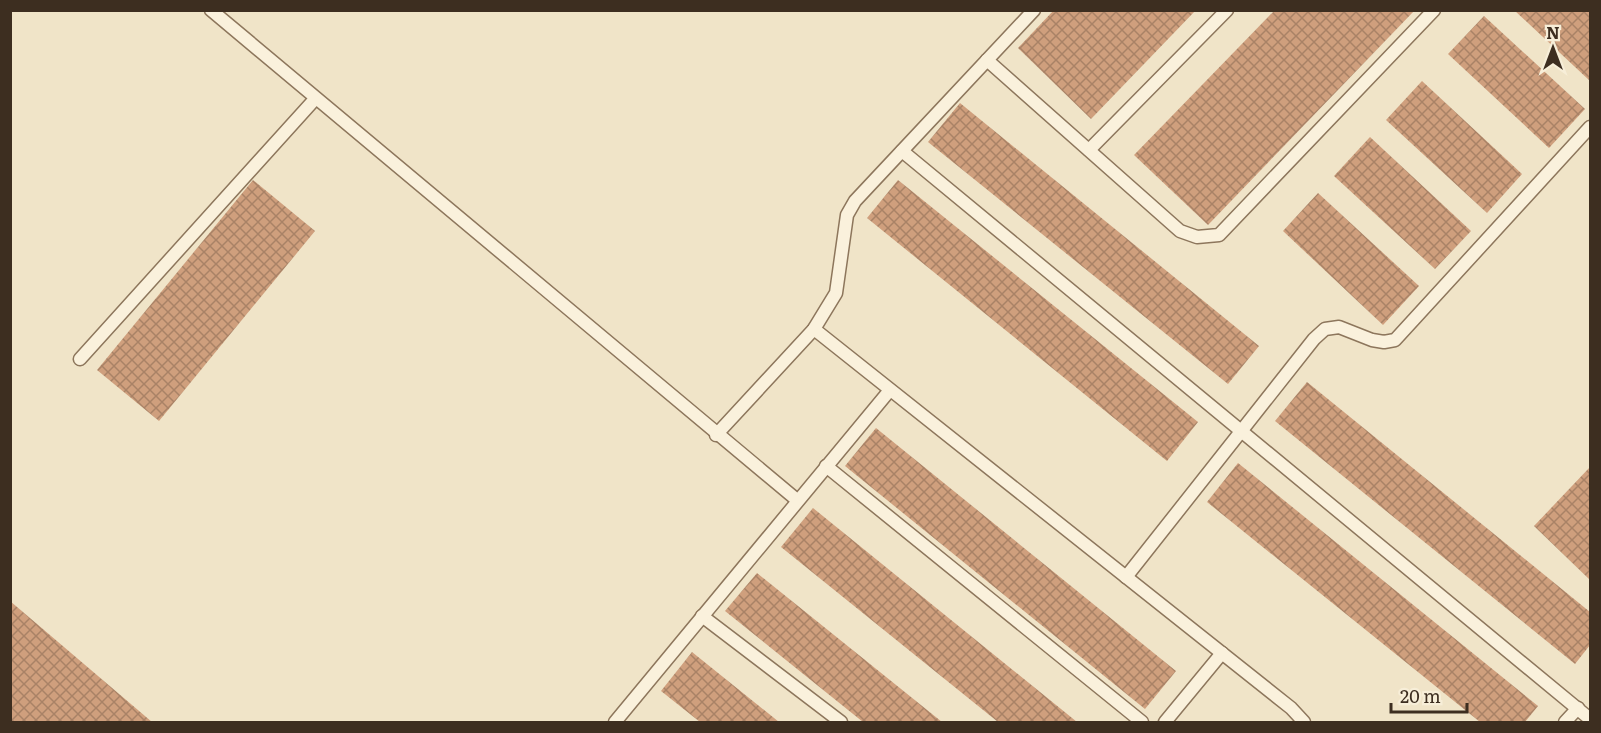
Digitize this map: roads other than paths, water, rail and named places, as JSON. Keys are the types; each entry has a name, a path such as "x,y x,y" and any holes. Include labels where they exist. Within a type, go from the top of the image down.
{"lane":[{"path":"211,10 716,435 797,500"},
{"path":"716,435 814,329 836,293 847,215 855,201 1034,10"},
{"path":"1089,150 1227,10"},
{"path":"987,60 1180,231 1197,237 1220,235 1434,10"},
{"path":"81,359 315,99"},
{"path":"1126,577 1314,339 1325,329 1339,327 1372,340 1384,342 1395,340 1590,127"},
{"path":"902,151 1590,718"},
{"path":"814,329 1291,708 1304,723"},
{"path":"615,723 890,390"},
{"path":"826,466 1142,723"},
{"path":"702,616 841,723"},
{"path":"1166,723 1222,654"},
{"path":"1565,723 1578,708"}]}
